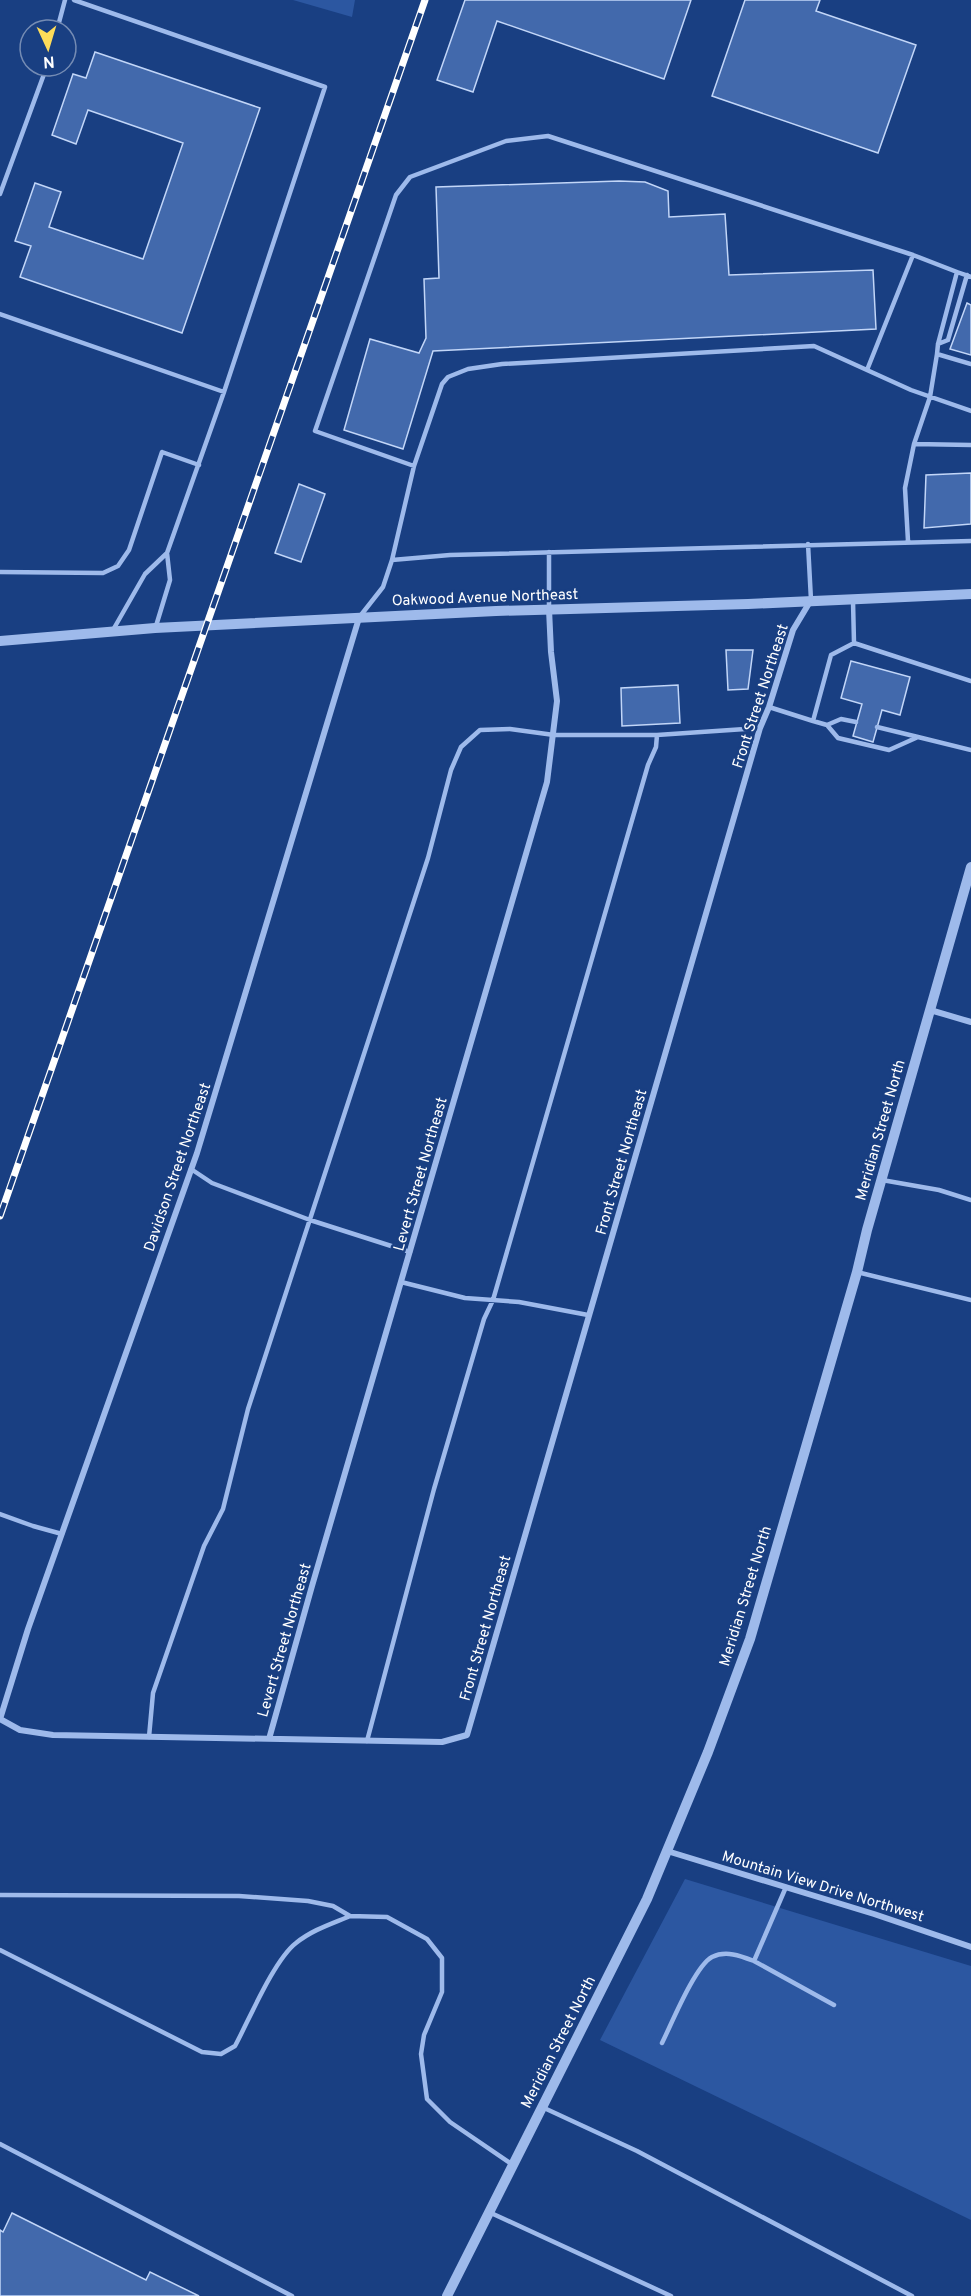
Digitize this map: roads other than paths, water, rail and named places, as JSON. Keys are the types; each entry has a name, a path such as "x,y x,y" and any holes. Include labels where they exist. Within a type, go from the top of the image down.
{"street":[{"name":"Oakwood Avenue Northeast","path":"0,641 155,628 359,618 971,594"},
{"name":"Front Street Northeast","path":"367,1741 441,1742 466,1735 760,728 769,707 793,630 811,600"},
{"name":"Levert Street Northeast","path":"269,1739 547,782 557,701 549,609"},
{"name":"Davidson Street Northeast","path":"0,1719 28,1629 191,1169 359,618"},
{"name":"Meridian Street North","path":"447,2296 647,1899 708,1752 750,1639 857,1272 971,867"},
{"path":"930,1010 971,1022"},
{"path":"0,1719 20,1730 53,1735 367,1741"},
{"name":"Mountain View Drive Northwest","path":"667,1851 874,1914 971,1947"}],"lane":[{"path":"60,18 65,0"},
{"path":"74,0 325,87 224,392 167,553 145,574 112,632"},
{"path":"0,194 43,78"},
{"path":"414,466 315,431 396,195 411,177 506,141 548,136 913,255 969,276 948,339 938,344"},
{"path":"867,370 913,255"},
{"path":"908,542 905,488 914,444 930,397 938,344 957,272"},
{"path":"0,314 224,392"},
{"path":"359,618 383,587 392,560 414,466 442,384 448,377 468,369 540,361 814,346 930,397 971,411"},
{"path":"938,354 971,364"},
{"path":"914,444 971,445"},
{"path":"0,572 103,573 118,566 129,550 162,452 199,465"},
{"path":"392,560 450,555 971,541"},
{"path":"808,544 811,600"},
{"path":"549,552 549,609"},
{"path":"155,628 170,579 167,553"},
{"path":"853,598 854,643"},
{"path":"813,721 831,654 854,643 971,681"},
{"path":"769,707 827,725 838,738 889,750 918,737"},
{"path":"827,725 841,718 856,722"},
{"path":"877,727 971,750"},
{"path":"148,1737 153,1693 204,1546 223,1509 248,1409 428,858 451,770 461,747 480,730 510,729 554,735 657,735 760,728"},
{"path":"367,1741 434,1490 484,1319 493,1300 648,765 656,747 657,735"},
{"path":"191,1169 212,1183 310,1220 410,1252"},
{"path":"882,1180 939,1190 971,1200"},
{"path":"857,1272 971,1300"},
{"path":"401,1281 465,1298 519,1302 588,1315"},
{"path":"0,1514 62,1534"},
{"path":"754,1961 786,1887"},
{"path":"0,1895 239,1896 308,1901 333,1906 350,1916"},
{"path":"0,1950 202,2052 221,2054 235,2046 281,1959 294,1944 311,1932 350,1916 387,1917 427,1940 442,1958 442,1992 424,2035 421,2054 427,2099 450,2122 513,2165"},
{"path":"662,2043 701,1965 714,1955 733,1953 754,1961 834,2005"},
{"path":"542,2107 637,2151 912,2296"},
{"path":"0,2144 292,2296"},
{"path":"489,2212 671,2296"}],"railway":[{"path":"0,1216 425,0"}]}
